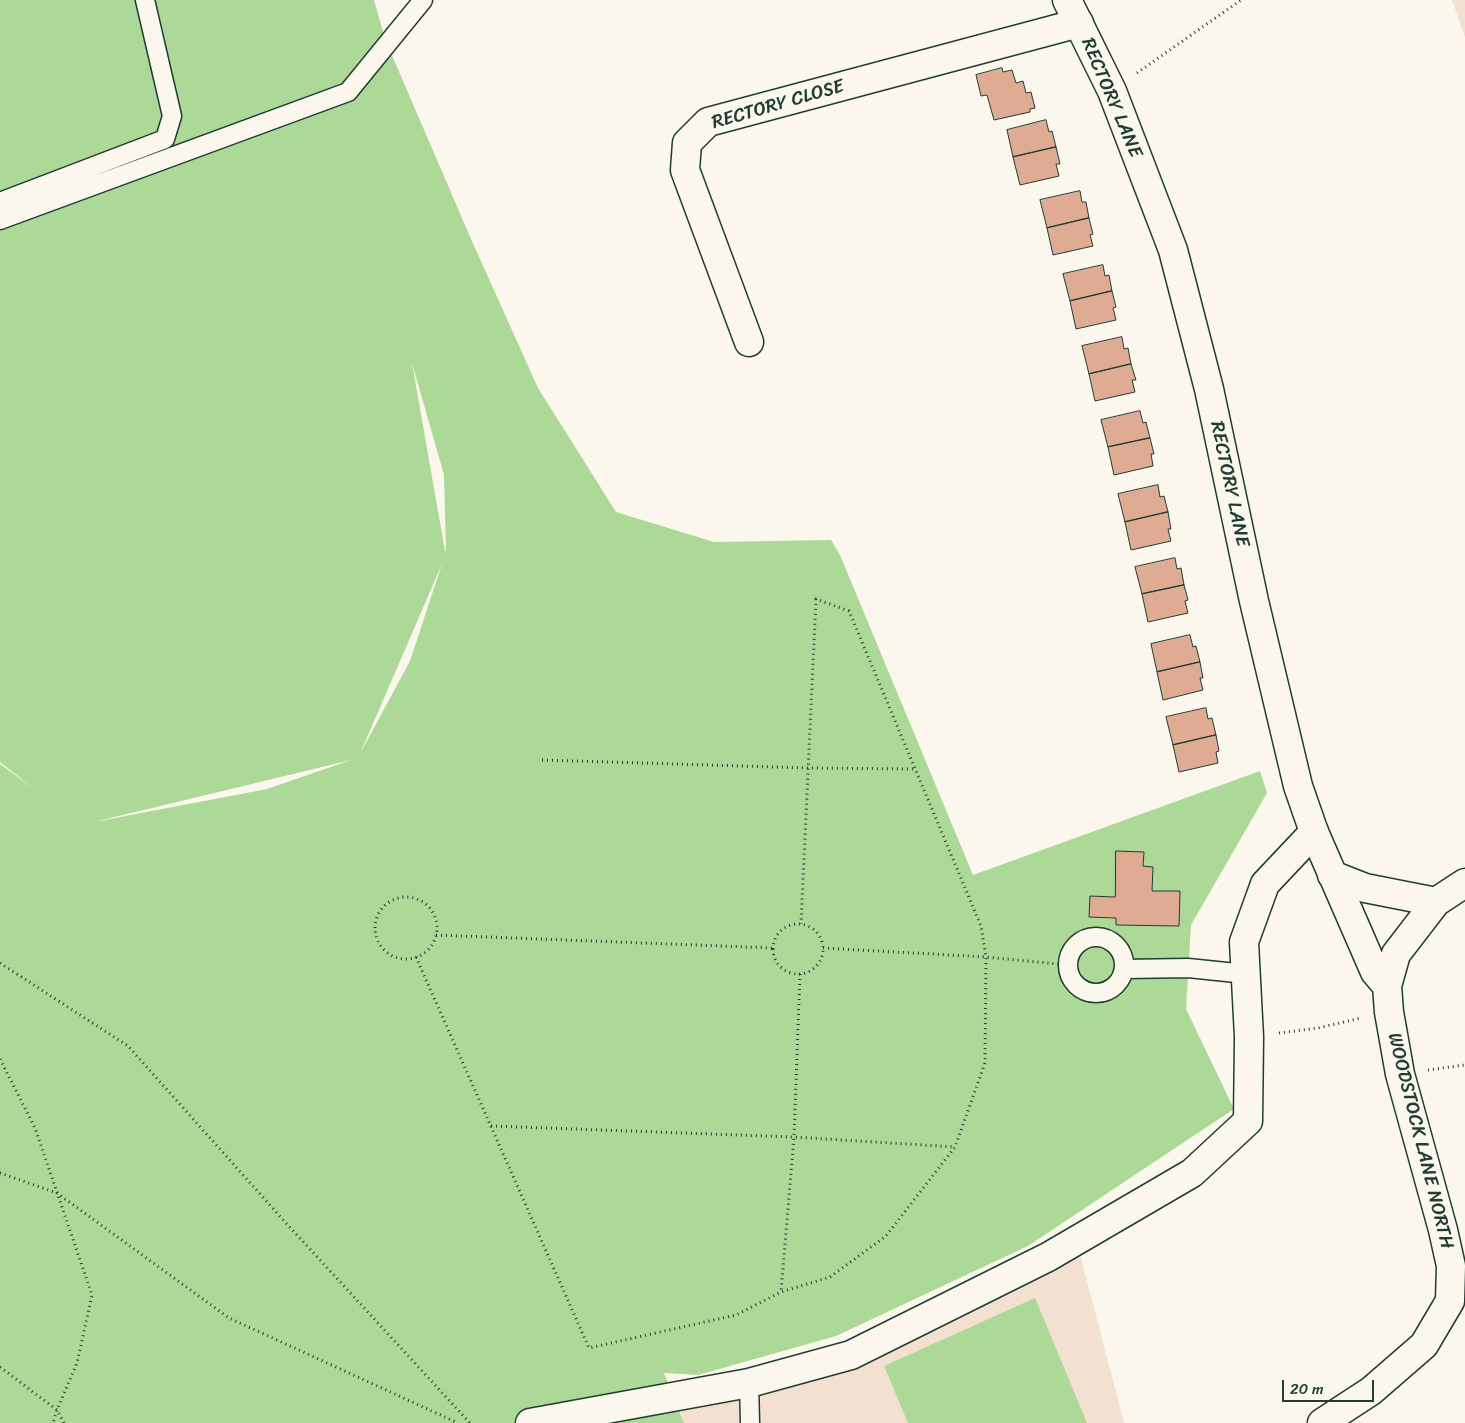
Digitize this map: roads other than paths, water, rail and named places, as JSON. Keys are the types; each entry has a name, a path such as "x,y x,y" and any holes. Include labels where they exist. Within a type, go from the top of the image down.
{"street":[{"name":"RECTORY LANE","path":"1073,12 1112,90 1173,250 1209,389 1254,601 1298,786 1332,875"},
{"name":"RECTORY CLOSE","path":"749,342 685,170 687,143 708,122 1073,12"},
{"path":"530,1423 749,1383 851,1355 1048,1257 1192,1173 1248,1121 1249,1037 1244,942 1265,884 1314,832"},
{"path":"1332,875 1365,888 1436,902"},
{"name":"WOODSTOCK LANE NORTH","path":"1322,1423 1371,1391 1424,1345 1450,1301 1452,1266 1400,1074 1388,999 1332,875"},
{"path":"1388,999 1396,954 1436,902 1465,883"}],"lane":[{"path":"0,202 165,139 172,116 145,0"},
{"path":"0,220 348,92 423,0"},
{"path":"1104,938 1119,948 1123,957 1124,969 1121,978 1110,990 1092,993 1076,985 1068,965 1070,955 1083,940 1104,938"},
{"path":"1124,969 1188,968 1246,974"},
{"path":"749,1383 750,1423"}]}
